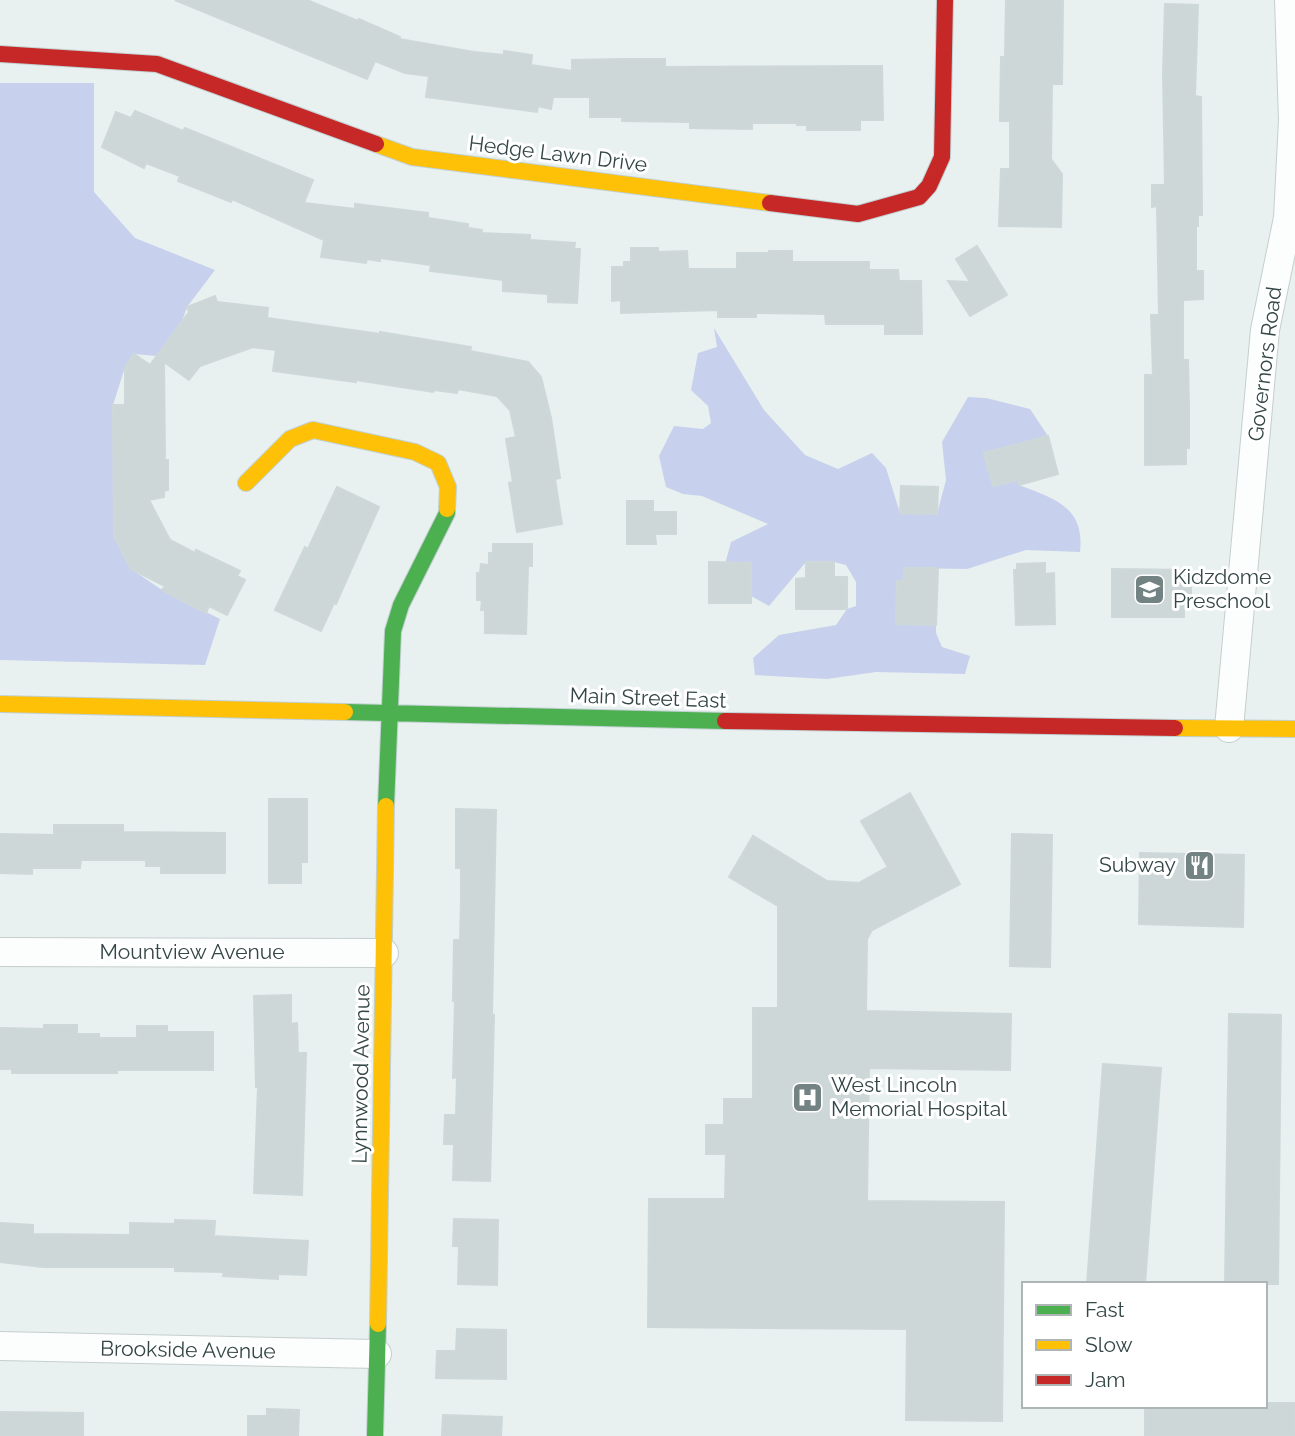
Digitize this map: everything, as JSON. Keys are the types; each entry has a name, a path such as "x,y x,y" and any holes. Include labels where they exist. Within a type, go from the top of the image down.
{"street":[{"name":"Hedge Lawn Drive","path":"0,54 157,64 412,157 858,214 919,197 929,186 942,157 945,0"},
{"name":"Governors Road","path":"1229,728 1265,330 1287,218 1293,120 1292,5"},
{"name":"Lynnwood Avenue","path":"246,482 290,439 313,430 415,452 438,463 449,487 447,513 401,605 393,631 375,1436"},
{"name":"Main Street East","path":"0,704 975,726 1295,729"},
{"name":"Mountview Avenue","path":"0,952 384,953"},
{"name":"Brookside Avenue","path":"0,1346 377,1354"}],"shaded area":[{"path":"0,83 94,83 94,192 135,238 215,270 187,307 182,321 157,356 134,354 125,367 113,405 131,569 162,590 220,619 205,665 0,660"},
{"path":"714,328 764,410 805,455 838,469 872,453 886,468 900,513 937,514 946,480 942,442 968,397 986,398 1030,409 1048,436 984,453 993,486 1018,480 1019,485 1064,506 1078,524 1080,552 1026,550 967,569 904,568 904,581 897,581 896,624 936,625 936,633 942,647 970,656 965,674 876,672 827,679 755,675 753,658 779,635 836,625 847,609 856,606 856,582 846,565 806,562 769,606 721,579 731,542 768,524 702,496 683,494 666,487 659,456 674,426 703,429 711,423 708,406 691,390 698,353 717,347"}],"building":[{"path":"175,0 307,0 358,21 359,19 400,37 399,39 474,52 504,55 504,51 532,55 531,65 572,71 572,60 626,59 665,59 665,67 882,66 883,120 860,120 860,130 807,130 807,125 797,123 752,123 752,129 690,128 690,122 622,121 622,117 590,117 590,97 553,97 551,109 538,106 537,112 426,97 429,76 405,73 375,61 367,79"},
{"path":"1006,0 1063,0 1062,84 1052,84 1051,159 1062,174 1061,227 999,226 1001,169 1010,169 1010,121 1000,121 1001,57 1005,57"},
{"path":"1165,4 1198,5 1195,96 1201,97 1202,215 1198,215 1196,226 1196,271 1203,271 1203,299 1183,300 1183,360 1188,360 1189,405 1189,448 1186,448 1186,464 1145,465 1145,375 1153,375 1151,315 1159,315 1157,206 1152,207 1152,185 1165,185"},
{"path":"135,111 183,131 185,128 313,180 304,203 355,209 355,204 428,213 428,218 468,224 468,228 482,230 481,233 530,235 530,240 575,243 574,249 580,249 577,303 548,302 548,294 503,291 503,280 430,271 431,265 380,258 380,261 367,259 366,263 321,257 324,240 232,199 231,202 178,181 180,176 146,163 144,168 102,147 116,112 131,118"},
{"path":"977,246 1007,295 970,316 948,281 970,282 956,259"},
{"path":"631,248 658,248 658,252 687,251 688,269 737,269 737,253 792,251 792,262 869,262 869,270 898,270 899,281 921,281 922,334 885,334 885,324 826,324 825,314 756,313 756,317 718,317 718,310 621,313 621,300 612,301 612,267 624,267 624,262 631,262"},
{"path":"215,296 217,302 268,308 267,318 471,347 470,351 528,362 541,377 551,418 560,478 555,479 562,524 517,532 509,483 513,482 506,439 516,437 510,410 497,396 458,389 457,393 433,392 273,371 276,350 253,347 200,366 189,380 164,362 168,490 164,491 164,497 149,500 170,540 240,571 237,576 245,580 227,615 209,606 206,613 162,590 165,586 131,569 114,536 113,405 125,405 125,367 134,354 150,365 189,312 187,307"},
{"path":"1048,436 1058,474 1019,485 1018,480 993,486 984,453"},
{"path":"901,486 938,487 937,514 900,513"},
{"path":"337,487 379,507 336,604 334,603 321,631 275,610"},
{"path":"627,501 653,501 653,512 676,512 676,534 655,534 656,544 627,544"},
{"path":"493,544 532,544 532,566 528,566 526,634 485,633 485,610 481,610 482,600 477,600 477,573 480,573 481,564 489,565 489,553 493,553"},
{"path":"709,562 751,563 751,603 709,603"},
{"path":"806,562 834,562 834,577 847,577 847,609 796,609 796,579 806,578"},
{"path":"1045,563 1045,574 1054,573 1055,624 1016,625 1014,570 1017,570 1017,564"},
{"path":"904,568 938,568 936,625 896,624 897,581 904,581"},
{"path":"1112,569 1191,570 1191,601 1184,601 1184,617 1112,617"},
{"path":"910,793 960,884 872,930 867,939 866,1011 1011,1014 1010,1070 869,1068 867,1201 1004,1202 1002,1421 906,1420 907,1329 648,1327 649,1199 725,1199 726,1154 706,1154 706,1125 724,1125 724,1099 753,1099 753,1008 778,1008 778,906 729,877 753,836 827,881 859,883 888,867 861,821"},
{"path":"269,799 307,799 307,862 301,862 301,883 269,883"},
{"path":"456,809 496,810 490,1181 453,1180 454,1144 444,1144 445,1115 456,1115 457,1077 453,1078 454,940 460,940 461,868 456,868"},
{"path":"54,825 123,825 123,832 225,833 225,873 161,873 161,866 146,866 146,860 81,860 80,868 32,868 32,874 0,873 0,834 54,835"},
{"path":"1012,834 1052,835 1050,967 1010,966"},
{"path":"1140,853 1244,855 1243,927 1139,924"},
{"path":"291,995 291,1024 297,1023 298,1053 306,1053 302,1195 254,1193 258,1087 254,996"},
{"path":"1229,1014 1281,1015 1278,1284 1225,1282"},
{"path":"44,1025 77,1025 77,1034 99,1034 99,1038 137,1038 137,1026 167,1026 167,1032 213,1032 213,1070 12,1073 12,1069 0,1069 0,1028 44,1029"},
{"path":"1103,1064 1161,1068 1145,1282 1087,1282"},
{"path":"454,1219 498,1220 497,1285 458,1284 459,1246 453,1246"},
{"path":"175,1220 215,1221 214,1236 308,1241 306,1275 278,1274 278,1279 223,1276 224,1272 175,1271 175,1267 43,1267 0,1262 0,1223 33,1225 33,1234 130,1235 130,1223 175,1224"},
{"path":"457,1329 506,1330 506,1379 436,1378 437,1351 456,1351"},
{"path":"1267,1403 1295,1403 1295,1436 1145,1436 1145,1408 1267,1408"},
{"path":"267,1409 299,1410 298,1436 248,1436 248,1416 267,1416"},
{"path":"0,1412 83,1413 83,1436 0,1436"},
{"path":"443,1415 502,1417 501,1436 442,1436"}],"traffic: fast":[{"path":"386,806 393,631 401,605 447,509"},
{"path":"345,712 725,721"},
{"path":"375,1436 378,1324"}],"traffic: slow":[{"path":"376,144 412,157 770,203"},
{"path":"246,483 290,439 313,430 415,452 438,463 448,487 447,509"},
{"path":"0,704 345,712"},
{"path":"1175,728 1295,729"},
{"path":"378,1324 386,806"}],"traffic: jam":[{"path":"770,203 858,214 919,197 929,186 942,157 945,0"},
{"path":"0,54 157,64 376,144"},
{"path":"725,721 1175,728"}],"place":[{"name":"Kidzdome Preschool","path":"1150,589"},
{"name":"Subway","path":"1199,865"},
{"name":"West Lincoln Memorial Hospital","path":"808,1097"}]}
